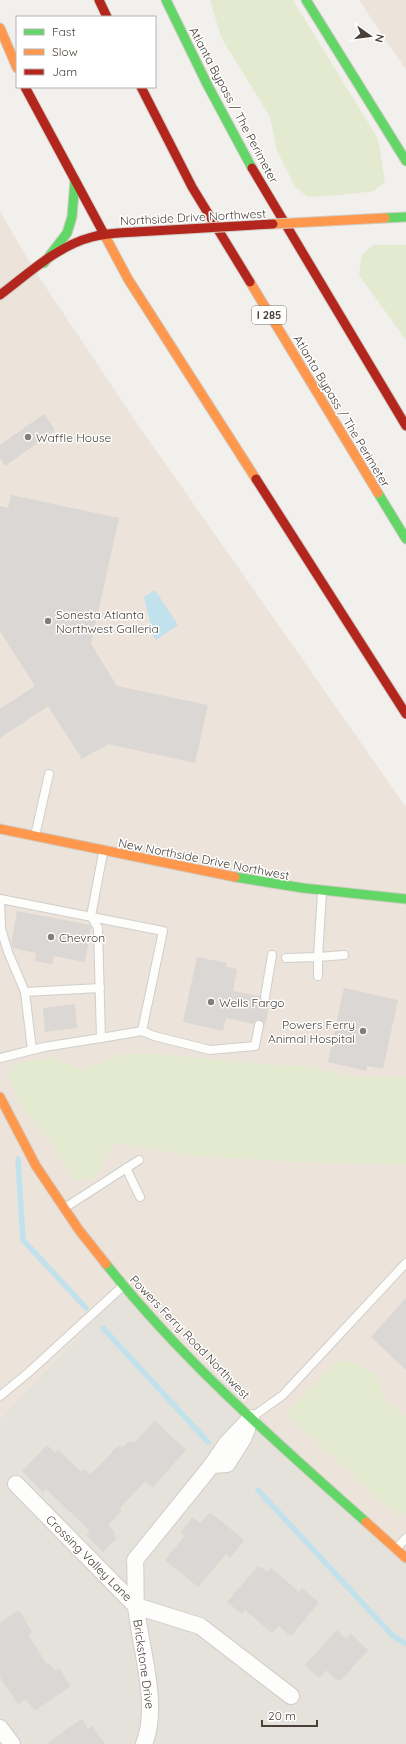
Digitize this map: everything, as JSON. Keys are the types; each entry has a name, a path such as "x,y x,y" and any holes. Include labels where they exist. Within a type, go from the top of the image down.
{"main road":[{"path":"99,0 107,16"},
{"name":"Atlanta Bypass / The Perimeter","path":"166,0 207,84 254,171 406,426"},
{"path":"306,0 406,161"},
{"path":"0,28 16,66"},
{"path":"26,88 128,279 406,714"},
{"name":"Atlanta Bypass / The Perimeter","path":"142,88 192,187 406,539"},
{"path":"44,263 67,233 72,217 75,180"},
{"name":"Northside Drive Northwest","path":"0,295 69,246 85,238 104,234 406,217"},
{"name":"New Northside Drive Northwest","path":"3,831 253,881 322,892 406,899"},
{"name":"Powers Ferry Road Northwest","path":"0,1097 32,1157 64,1208 123,1286 251,1418 406,1558"}],"street":[{"name":"Brickstone Drive","path":"144,1744 149,1732 151,1712 136,1606 135,1560 212,1465 227,1464 243,1439 251,1418"},
{"name":"Crossing Valley Lane","path":"16,1484 136,1606 200,1626 292,1696"},
{"path":"0,1728 12,1744"}],"lane":[{"path":"34,837 49,774"},
{"path":"101,1038 98,928 91,916 103,852"},
{"path":"318,976 322,892"},
{"path":"32,1050 25,992 8,952 3,935 0,899 164,931 142,1031"},
{"path":"264,997 272,955"},
{"path":"286,958 344,955"},
{"path":"25,992 100,988"},
{"path":"0,1058 32,1050 142,1031 154,1036 210,1050 255,1046 259,1025"},
{"path":"64,1208 139,1160"},
{"path":"126,1168 140,1197"},
{"path":"251,1418 283,1395 406,1263"},
{"path":"0,1396 28,1373 123,1286"},
{"path":"396,1548 406,1538"}],"shaded area":[{"path":"359,0 406,0 406,70"},
{"path":"0,211 33,268 132,416 406,807 406,1555 124,1287 0,1419"},
{"path":"124,1287 406,1555 406,1744 0,1744 0,1419"}],"green space":[{"path":"210,0 293,0 378,139 385,182 374,191 308,197 295,187 277,151 270,117 221,37"},
{"path":"373,245 406,245 406,340 359,275 362,255"},
{"path":"122,1054 156,1054 261,1064 306,1066 354,1077 406,1077 406,1164 318,1163 195,1156 114,1143 94,1179 75,1180 52,1143 21,1106 8,1074 18,1063 53,1057 85,1070"},
{"path":"337,1361 349,1362 360,1366 379,1378 379,1385 383,1396 391,1405 406,1416 406,1511 400,1518 286,1414"}],"water":[{"path":"155,590 178,625 156,640 151,632 144,597"}],"building":[{"name":"Waffle House","path":"44,414 55,430 5,466 0,458 0,445"},
{"name":"Sonesta Atlanta Northwest Galleria","path":"11,495 119,518 91,644 117,686 208,705 195,763 108,744 82,759 48,706 0,738 0,709 35,686 0,631 0,506 8,508"},
{"name":"Chevron","path":"17,911 90,925 91,928 85,962 54,956 52,964 35,961 36,953 13,948 11,944"},
{"name":"Wells Fargo","path":"197,957 227,963 226,967 237,969 233,991 260,996 260,999 264,1002 271,998 265,1026 260,1020 257,1020 254,1024 226,1018 223,1031 183,1022"},
{"name":"Powers Ferry Animal Hospital","path":"344,988 398,1000 383,1069 367,1066 367,1071 328,1062"},
{"path":"75,1004 77,1028 45,1032 43,1008"},
{"path":"406,1298 406,1370 371,1337"},
{"path":"155,1421 186,1450 153,1487 145,1481 120,1508 122,1510 108,1525 115,1532 113,1534 117,1538 103,1552 86,1535 90,1531 46,1489 43,1493 22,1471 47,1445 55,1453 58,1450 81,1472 84,1469 90,1475 119,1445 122,1448 129,1441 134,1443"},
{"path":"209,1513 211,1513 244,1540 230,1558 226,1554 198,1587 165,1560 185,1536 181,1532 193,1517 200,1524"},
{"path":"258,1566 268,1572 271,1568 299,1592 302,1588 319,1602 292,1635 289,1635 279,1626 272,1633 245,1610 242,1614 227,1602"},
{"path":"19,1610 32,1632 28,1635 47,1664 49,1663 55,1671 59,1668 71,1686 36,1710 34,1710 26,1699 18,1704 0,1677 0,1623"},
{"path":"337,1630 346,1639 351,1634 368,1650 340,1681 338,1679 337,1681 326,1670 319,1678 305,1665"},
{"path":"80,1720 83,1720 88,1729 92,1726 105,1744 46,1744"}],"waterway":[{"path":"18,1159 23,1240 86,1308"},
{"path":"103,1328 208,1442"},
{"path":"258,1490 393,1636 406,1644"}],"traffic: fast":[{"path":"166,0 207,84 252,168"},
{"path":"306,0 406,161"},
{"path":"44,263 67,233 72,217 75,180"},
{"path":"385,218 406,217"},
{"path":"378,493 406,539"},
{"path":"235,877 303,888 406,899"},
{"path":"106,1264 166,1333 230,1399 366,1522"}],"traffic: slow":[{"path":"0,28 16,66"},
{"path":"273,224 385,218"},
{"path":"104,234 128,279 256,479"},
{"path":"250,282 378,493"},
{"path":"0,829 235,877"},
{"path":"0,1097 36,1166 79,1230 106,1264"},
{"path":"366,1522 406,1558"}],"traffic: jam":[{"path":"99,0 107,16"},
{"path":"26,88 104,234"},
{"path":"142,88 192,187 250,282"},
{"path":"252,168 406,426"},
{"path":"135,232 273,224"},
{"path":"0,295 43,262 79,241 114,233 135,232"},
{"path":"256,479 406,714"}],"place":[{"name":"Waffle House","path":"28,437"},
{"name":"Sonesta Atlanta Northwest Galleria","path":"48,621"},
{"name":"Chevron","path":"51,937"},
{"name":"Wells Fargo","path":"211,1002"},
{"name":"Powers Ferry Animal Hospital","path":"363,1031"}]}
